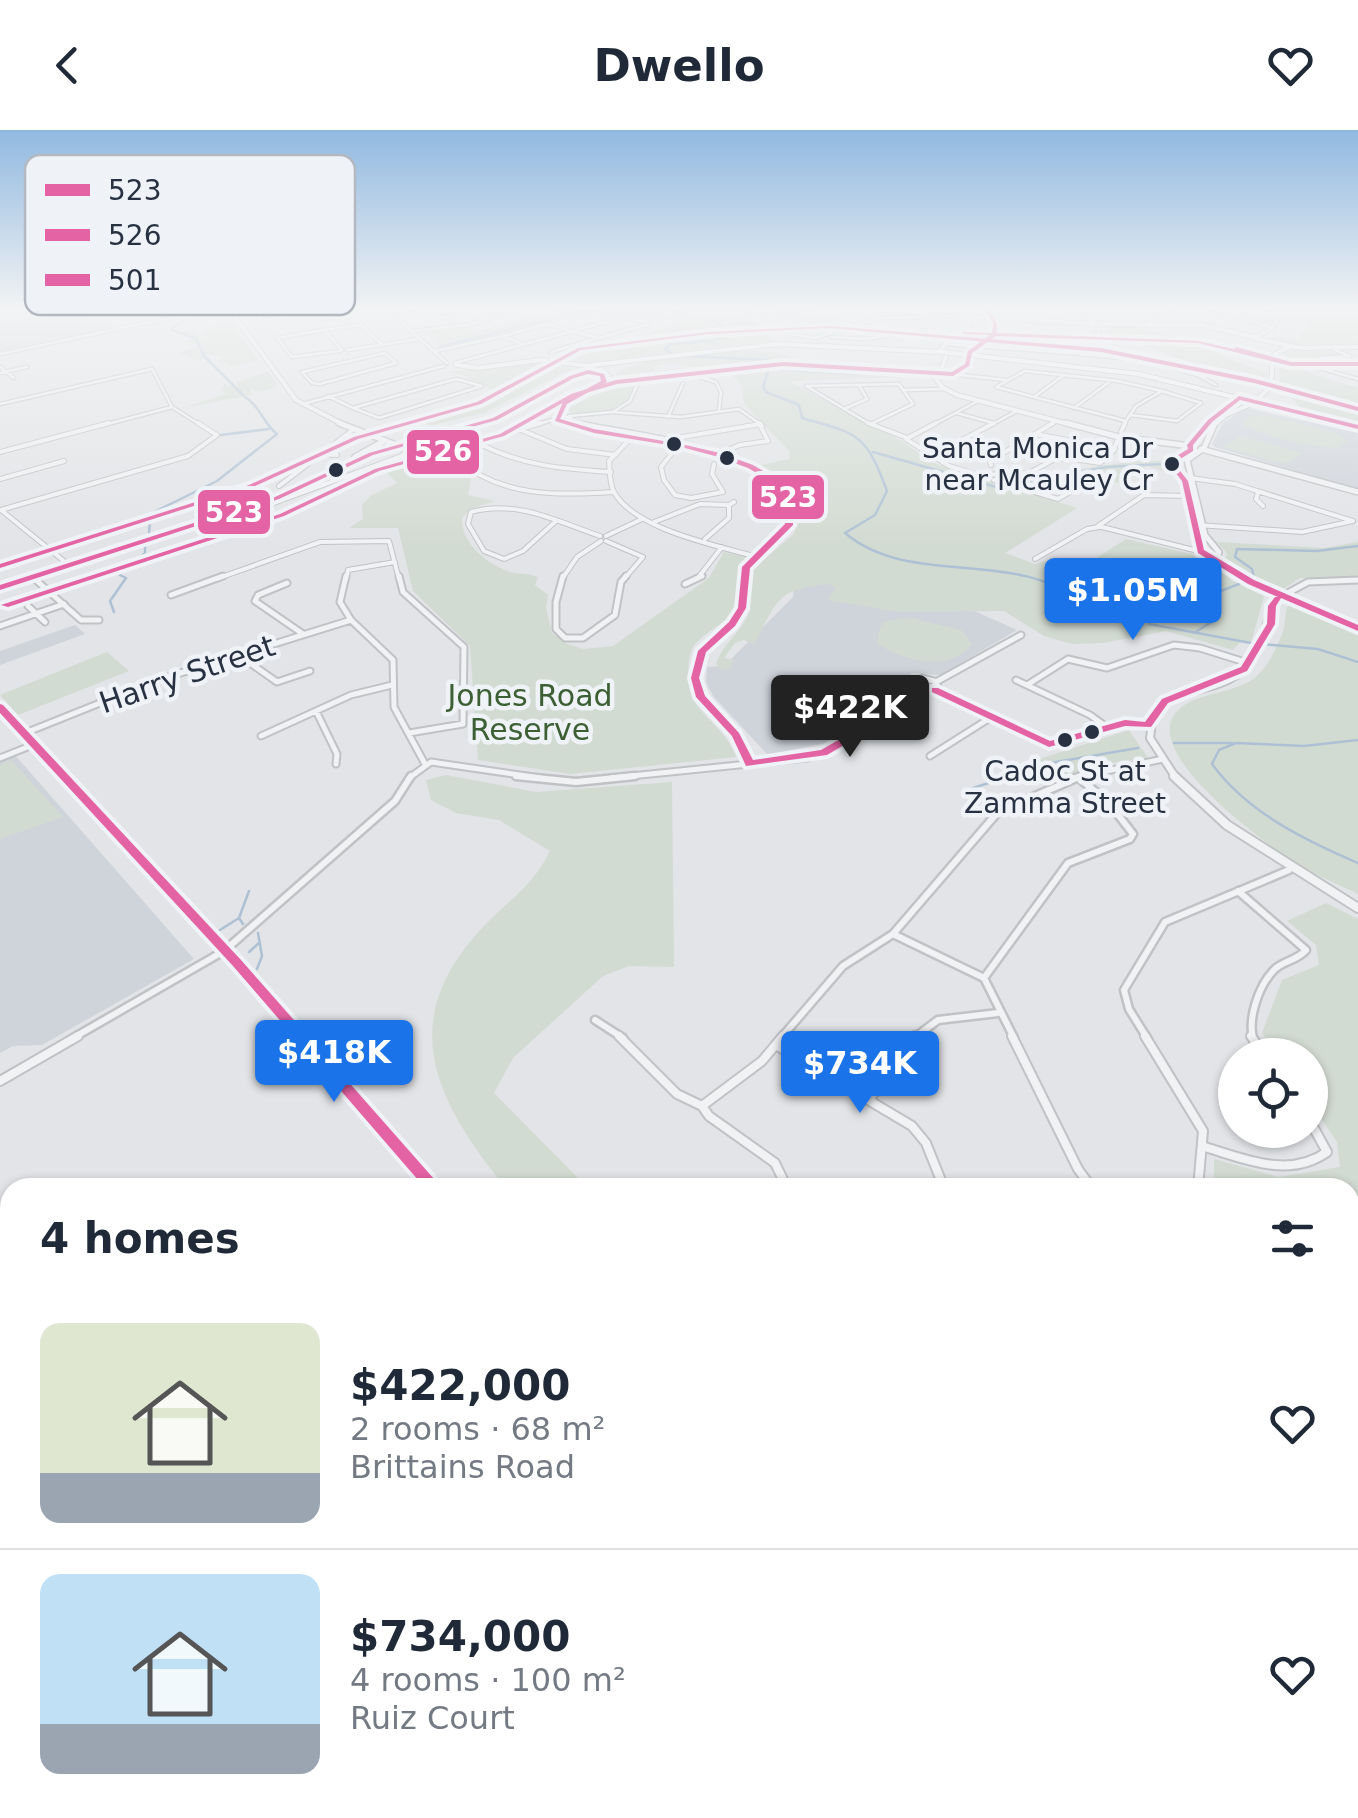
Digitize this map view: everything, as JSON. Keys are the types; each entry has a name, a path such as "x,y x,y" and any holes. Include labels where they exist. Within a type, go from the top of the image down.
{"main road":[{"path":"0,586 277,498 360,458 502,412 544,386"},
{"path":"0,586 39,578 267,498 354,457 506,415 551,386"},
{"path":"1175,386 1358,429"}],"street":[{"path":"0,404 79,386"},
{"path":"1,510 176,460 216,438 172,407 161,386"},
{"path":"287,386 299,402 396,445"},
{"path":"299,402 373,386"},
{"path":"398,386 409,391"},
{"path":"353,408 430,386"},
{"path":"299,402 329,397 381,418 482,388 477,386"},
{"path":"564,419 565,402 597,386"},
{"path":"564,419 562,411 568,402 600,386"},
{"path":"612,412 630,402 637,386"},
{"path":"668,417 681,386"},
{"path":"718,386 720,410"},
{"path":"812,386 806,386 871,424 907,438 930,456 993,479 1058,499 1092,479"},
{"path":"844,410 867,399 860,386"},
{"path":"871,424 912,405 899,386"},
{"path":"999,386 996,388 1126,421"},
{"path":"1033,398 1052,386"},
{"path":"1074,408 1104,386"},
{"path":"1131,415 1177,421 1201,403 1138,386"},
{"path":"1203,550 1187,478 1170,462 1197,447 1210,420 1267,386"},
{"path":"1270,386 1254,403 1215,422 1187,460 1188,496 1216,555 1243,580 1358,628"},
{"path":"904,390 945,389 1056,421 1197,447 1358,492"},
{"path":"993,479 1034,472 1059,458 1104,462 1124,435 1126,421 1136,406 1162,391"},
{"path":"907,438 978,401"},
{"path":"0,452 172,407"},
{"path":"614,492 530,491 479,478 458,460 469,448 518,429 612,412 668,417 744,410 762,424 769,440 717,454"},
{"path":"930,456 1016,411"},
{"path":"956,412 994,423"},
{"path":"564,419 717,454 768,476 790,500 792,514 786,529 746,567 742,608 732,624 702,651 695,678 701,697 736,734 750,764"},
{"path":"991,464 990,461 1056,421"},
{"path":"694,435 762,424"},
{"path":"355,429 408,440"},
{"path":"293,482 281,484 355,429"},
{"path":"518,429 567,449 616,455"},
{"path":"1035,434 1115,449"},
{"path":"226,520 402,456 406,451 375,435"},
{"path":"616,455 633,436"},
{"path":"354,457 384,440"},
{"path":"480,444 507,458 544,468 611,470"},
{"path":"680,444 661,468 663,484 675,496 723,492 712,474 714,464"},
{"path":"320,454 336,455"},
{"path":"616,455 619,458 611,470 614,492 642,519 754,556"},
{"path":"0,479 64,461"},
{"path":"1187,478 1226,482 1353,522 1302,532 1200,525"},
{"path":"1259,492 1256,499 1263,506"},
{"path":"1099,527 1100,522 1144,495 1188,496"},
{"path":"652,523 686,507 731,504 728,518 704,540"},
{"path":"556,521 521,554 504,560 492,558 482,548 468,524 471,512 488,507 556,521 603,538 643,556 621,582 615,614 584,638 565,638 556,630 554,594 571,563 603,538 642,519"},
{"path":"1,510 68,565"},
{"path":"1035,559 1099,527 1216,555"},
{"path":"171,595 329,540 389,541 403,592 464,648 463,724 409,734"},
{"path":"685,584 702,577 722,547"},
{"path":"1203,550 1216,555"},
{"path":"396,562 354,568 344,574 340,602 352,620 393,660 394,707 424,764"},
{"path":"39,578 84,621 100,620"},
{"path":"1288,597 1308,582 1358,580"},
{"path":"287,583 258,594 255,601 304,635"},
{"path":"1276,596 1268,630 1248,663 1234,676 1165,702 1148,725 1152,742 1190,792 1229,828 1289,870 1358,908"},
{"path":"0,626 64,604"},
{"path":"28,606 45,622"},
{"name":"Harry Street","path":"25,733 156,681 352,620"},
{"path":"922,691 914,686 916,680 936,682 1021,634"},
{"path":"1027,685 1068,658 1107,668 1174,645 1248,663"},
{"path":"239,655 277,682 310,671"},
{"path":"1016,680 1090,715 1108,728"},
{"path":"936,682 936,690"},
{"path":"261,736 351,695 392,685"},
{"path":"0,1081 224,950 395,801 413,772 424,764 444,763 508,776 576,782 750,764 824,753 903,707 922,691 936,690 1049,744 1129,723 1148,725"},
{"path":"0,708 224,950 427,1178"},
{"path":"316,711 337,754 336,764"},
{"path":"930,756 991,717"},
{"path":"0,758 34,744"},
{"path":"702,1106 762,1061 843,966 893,934 998,812 1017,800 1117,765 1163,759"},
{"path":"984,978 1068,864 1130,839 1133,834 1108,802 1079,779"},
{"path":"1200,1178 1205,1147 1200,1124 1129,1008 1124,990 1162,924 1289,870"},
{"path":"1238,892 1306,950 1302,956 1273,970 1250,1018 1252,1038"},
{"path":"893,934 984,978 1085,1178"},
{"path":"870,1100 919,1031 938,1020 998,1012"},
{"path":"596,1020 628,1042 677,1094 702,1106 709,1116 775,1163 783,1178"},
{"path":"776,1045 912,1126 926,1143 940,1178"},
{"path":"1205,1147 1269,1164 1298,1165 1323,1158 1325,1148"}],"shaded area":[{"path":"1247,408 1358,433 1358,489 1215,447 1212,444 1223,423"},
{"path":"835,582 943,597 1017,630 941,675 912,673 903,681 907,691 903,696 825,743 768,755 713,696 706,682 707,667 724,666 793,597 794,588"},
{"path":"75,625 85,634 0,665 0,651"},
{"path":"14,754 194,959 42,1045 13,1046 0,1053 0,760"}],"green space":[{"path":"223,386 274,386 250,389 251,395 182,408 226,394 221,390"},
{"path":"485,386 538,386 484,413 432,425 408,421 474,406 500,393"},
{"path":"613,386 637,387 625,402 599,416 579,415 569,411"},
{"name":"Jones Road Reserve","path":"741,386 798,386 900,440 934,463 1077,508 1005,553 1035,564 1054,558 1081,568 1126,539 1201,556 1233,581 1264,596 1251,643 1240,642 1233,650 1166,631 1103,643 1072,644 1044,636 1004,611 898,612 828,600 835,588 829,584 811,586 781,599 754,644 744,640 735,643 724,658 734,660 730,668 721,670 716,664 751,608 720,624 693,647 688,666 692,696 736,757 570,774 478,760 470,646 413,591 398,528 349,528 363,519 362,505 372,495 397,483 380,466 414,453 414,445 436,441 471,478 468,495 495,501 470,509 462,518 466,536 476,551 507,571 538,577 535,585 548,595 546,608 552,633 567,644 584,649 613,646 709,578 724,552 762,561 793,535 805,510 798,491 761,465 789,459 790,451 744,400"},
{"path":"1278,386 1358,388 1358,424 1302,410 1288,393 1276,390"},
{"path":"1265,415 1337,433 1347,441 1340,447 1304,444 1261,433 1242,423 1250,416"},
{"path":"1241,436 1302,453 1284,464 1223,447"},
{"path":"1136,461 1163,461 1175,475 1147,466 1119,483 1085,475 1026,487 1004,480"},
{"path":"1217,542 1324,548 1358,542 1358,577 1300,578 1282,590 1276,589 1247,577 1225,560 1227,553"},
{"path":"1288,605 1316,613 1358,636 1358,894 1298,864 1234,817 1193,776 1170,736 1172,719 1179,709 1200,698 1239,687 1259,674 1280,639"},
{"path":"912,618 961,630 972,644 952,658 926,661 900,655 877,643 880,627 886,621"},
{"path":"107,652 129,671 18,715 0,695"},
{"path":"1129,730 1148,758 1112,763 1045,786 1027,763"},
{"path":"11,760 63,817 0,839 0,765"},
{"path":"446,775 536,792 672,782 674,967 629,966 603,976 513,1058 494,1093 578,1178 498,1178 459,1122 443,1090 434,1058 433,1026 440,993 457,960 485,925 528,883 550,851 499,820 456,813 431,800 426,780"},
{"path":"1326,903 1358,919 1358,1178 1214,1178 1214,1159 1279,1177 1340,1167 1337,1142 1328,1129 1328,1038 1266,1038 1262,1033 1282,980 1319,965 1316,945 1287,921"}],"waterway":[{"path":"234,386 243,395"},
{"path":"763,386 766,392 799,405 802,418 858,439 873,458 887,491 875,515 845,533 873,550 903,560 1032,578 1062,590 1088,610"},
{"path":"149,535 150,517 156,511 217,481 277,434 245,397"},
{"path":"221,435 269,429"},
{"path":"873,452 996,487"},
{"path":"1017,483 1106,467 1161,464"},
{"path":"130,567 145,553 145,544"},
{"path":"1254,578 1252,569 1235,557 1237,549 1317,551 1358,546"},
{"path":"114,612 110,601 126,578 120,575"},
{"path":"1195,633 1213,621 1203,605 1208,596 1239,584"},
{"path":"1149,624 1195,633"},
{"path":"1195,633 1318,649 1358,662"},
{"path":"1358,740 1304,746 1236,743 1219,750 1212,764 1259,810 1317,845 1358,863"},
{"path":"1174,743 1232,743"},
{"path":"964,791 1050,763 1138,748"},
{"path":"239,918 249,891"},
{"path":"220,930 239,918"},
{"path":"239,918 243,924"},
{"path":"257,969 262,956 258,933"},
{"path":"249,952 259,943"}],"transit line":[{"name":"501","path":"0,566 251,486 356,438 479,403 511,386"},
{"name":"523","path":"0,588 277,498 371,454 495,419 556,386"},
{"name":"523","path":"597,386 565,403 557,420 594,431 717,454 776,481 790,501 789,525 746,567 742,608 732,624 702,651 695,678 701,697 736,735 750,764"},
{"name":"526","path":"5,605 282,515 377,470 502,435 573,395 604,386"},
{"name":"501","path":"1273,386 1358,409"},
{"name":"523","path":"1358,427 1239,398 1210,421 1190,445 1191,450 1170,462 1185,481 1201,551 1251,582 1358,628"},
{"name":"523","path":"1148,725 1165,701 1244,669 1271,624 1272,606 1278,599"},
{"name":"523","path":"935,690 1049,744 1125,723 1148,725"},
{"name":"523","path":"750,764 824,753 903,707 922,691"},
{"name":"523","path":"0,707 237,963 426,1178"}],"place":[{"name":"Santa Monica Dr near Mcauley Cr","path":"1172,464"},
{"name":"Cadoc St at Zamma Street","path":"1065,740"}]}
